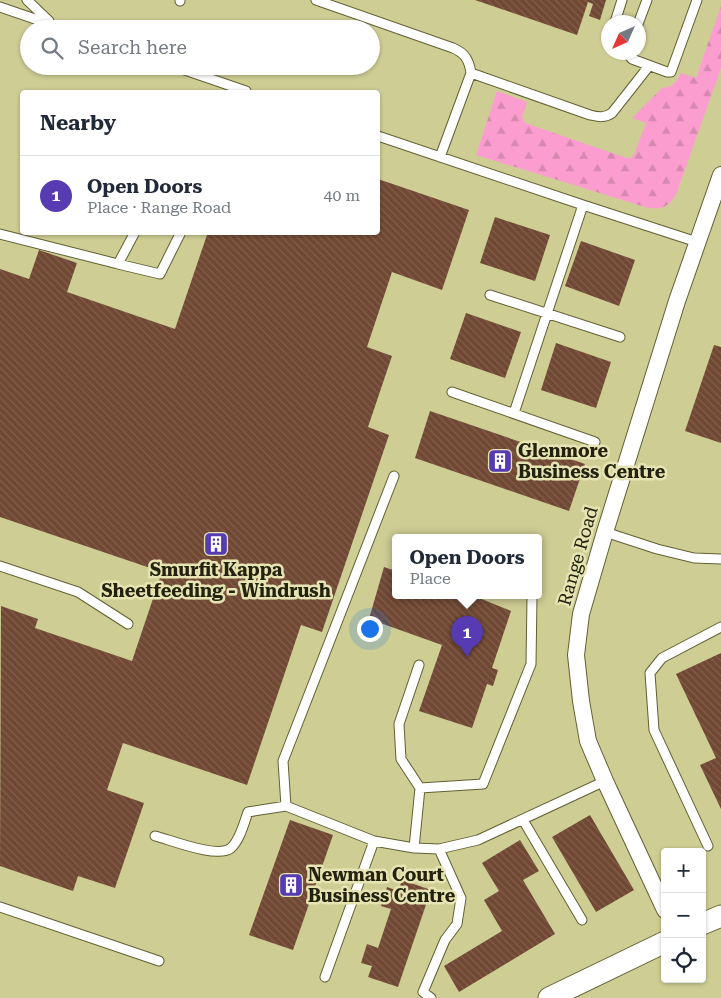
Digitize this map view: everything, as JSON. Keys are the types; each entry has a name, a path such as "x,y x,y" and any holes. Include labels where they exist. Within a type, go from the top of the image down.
{"street":[{"name":"Range Road","path":"661,901 588,741 576,655 581,614 605,532 697,242 721,175"},
{"path":"706,922 721,916"},
{"path":"549,998 661,944"}],"lane":[{"path":"26,0 48,20"},
{"path":"316,0 372,20"},
{"path":"617,15 622,0"},
{"path":"641,15 647,0"},
{"path":"634,60 669,72 672,70 697,0"},
{"path":"0,7 38,20"},
{"path":"380,23 460,51 470,64 471,73 440,157"},
{"path":"471,73 590,115 604,117 612,113 649,66"},
{"path":"199,75 241,90"},
{"path":"380,137 697,242"},
{"path":"514,413 583,205"},
{"path":"0,234 160,274 180,235"},
{"path":"118,264 133,235"},
{"path":"490,295 620,337"},
{"path":"452,392 595,442"},
{"path":"286,806 283,761 394,476"},
{"path":"605,532 657,549 694,558 721,559"},
{"path":"0,566 78,592 128,624"},
{"path":"420,788 483,784 530,664 532,599"},
{"path":"708,846 654,730 650,673 662,658 721,627"},
{"path":"414,848 420,788 401,759 399,724 419,665"},
{"path":"155,836 204,850 224,851 233,846 248,812 286,806 374,841 414,848 439,849 478,840 605,781"},
{"path":"522,820 582,920"},
{"path":"324,976 374,841"},
{"path":"431,998 423,992 445,940 458,924 461,898 439,849"},
{"path":"0,907 159,961"}],"shaded area":[{"path":"0,0 721,0 721,998 0,998"}],"green space":[{"path":"721,6 721,68 677,192 664,207 645,207 476,155 497,91 527,102 522,117 525,123 631,158 634,155 646,123 632,118 662,88 674,84 681,73 696,78"}],"building":[{"path":"475,0 606,0 600,20 589,16 593,4 588,2 577,35"},
{"name":"Smurfit Kappa Sheetfeeding - Windrush","path":"380,180 469,210 442,290 392,272 367,347 392,356 368,427 389,435 322,632 301,625 247,785 123,743 107,790 144,803 115,888 78,876 73,891 0,866 1,606 38,619 35,628 132,661 162,572 0,517 0,269 29,279 39,250 77,263 67,292 175,329 207,235 380,235"},
{"path":"495,217 550,235 535,281 480,263"},
{"path":"581,241 635,260 619,306 565,286"},
{"path":"466,313 521,332 505,378 450,359"},
{"name":"Glenmore Business Centre","path":"556,343 611,362 596,408 541,390"},
{"path":"714,345 721,347 721,443 685,431"},
{"name":"Glenmore Business Centre","path":"430,411 585,464 569,511 415,458"},
{"path":"384,567 392,570 392,599 481,599 511,611 492,668 498,670 493,686 487,684 472,728 419,711 442,645 369,619"},
{"path":"721,653 721,809 700,765 716,758 676,674"},
{"path":"590,815 634,890 596,912 552,837"},
{"name":"Newman Court Business Centre","path":"290,820 333,835 293,950 249,935"},
{"path":"520,840 539,871 523,880 555,934 459,992 444,966 502,931 484,900 499,891 482,863"},
{"path":"402,880 431,890 398,987 368,977 372,966 361,963 367,944 378,948 391,909 381,906 387,887 398,891"}],"place":[{"name":"Glenmore Business Centre","path":"500,461"},
{"name":"Smurfit Kappa Sheetfeeding - Windrush","path":"216,544"},
{"name":"Open Doors","path":"467,657"},
{"name":"Newman Court Business Centre","path":"291,885"}]}
